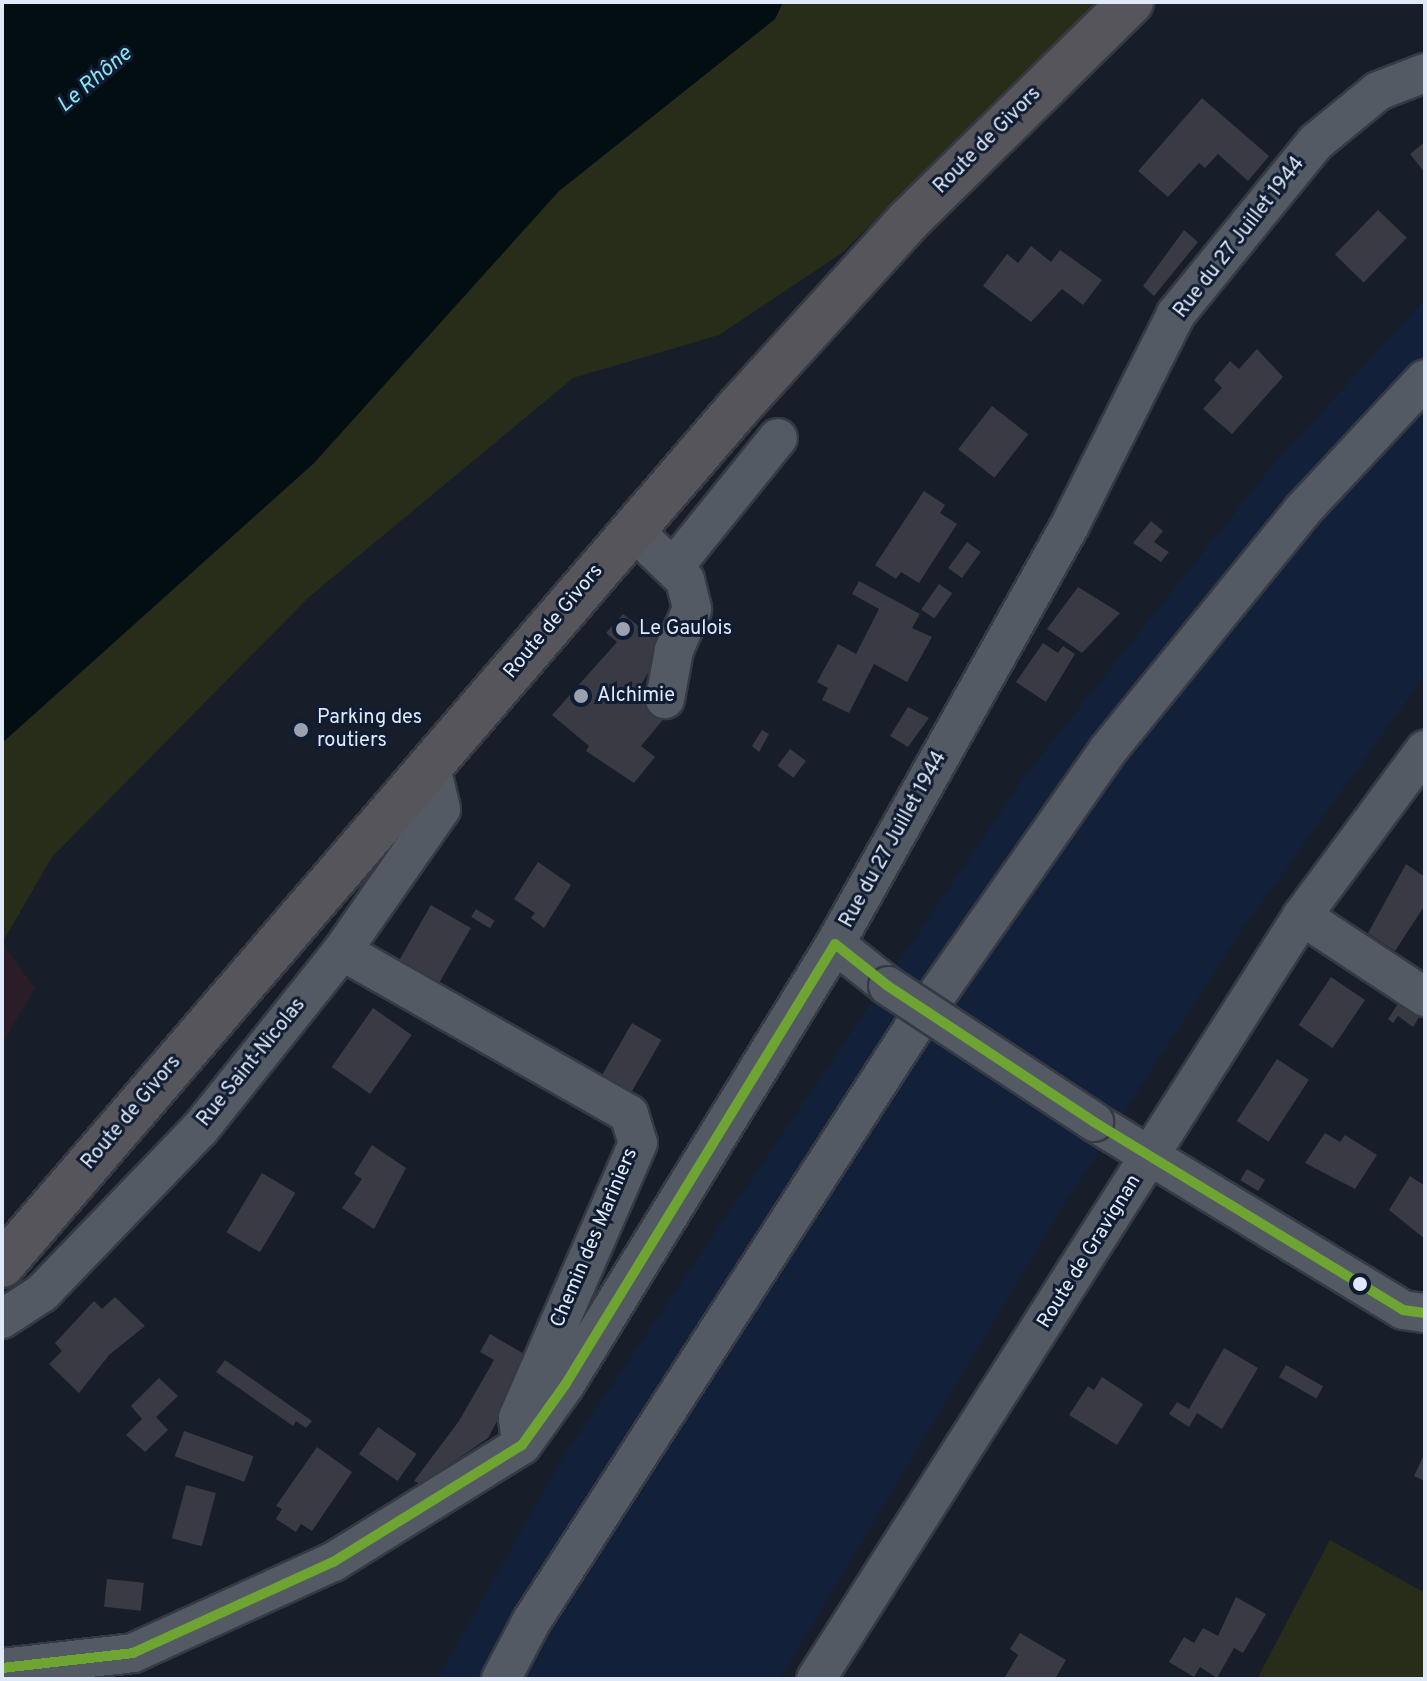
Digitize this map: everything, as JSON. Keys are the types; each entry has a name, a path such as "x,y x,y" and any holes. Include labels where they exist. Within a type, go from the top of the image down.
{"main road":[{"name":"Route de Givors","path":"2,1265 632,529 908,221 1131,2"}],"street":[{"name":"Rue du 27 Juillet 1944","path":"2,1668 86,1670 133,1653 333,1562 522,1445 565,1385 835,944 1070,525 1176,314 1316,142 1378,91 1425,73"},
{"path":"501,1679 531,1622 912,1030 1108,750 1302,511 1425,379"},
{"path":"673,568 778,438"},
{"path":"632,529 685,580 692,609 674,650 665,699"},
{"name":"Route de Gravignan","path":"816,1679 1302,916 1425,750"},
{"name":"Rue Saint-Nicolas","path":"2,1319 42,1293 200,1129 342,951 441,809 431,767"},
{"path":"1302,916 1425,997"},
{"path":"835,944 888,986 1094,1122 1403,1310 1425,1313"},
{"name":"Chemin des Mariniers","path":"342,951 629,1114 638,1143 518,1418 522,1445"}],"shaded area":[{"path":"1425,299 1425,675 1240,933 1056,1218 780,1679 437,1679 565,1454 1025,776 1267,472"},
{"path":"2,943 35,988 2,1044"}],"green space":[{"path":"783,2 1098,2 842,253 719,335 573,378 309,597 52,857 2,943 2,743 314,463 559,191 775,19"},
{"path":"1330,1540 1425,1593 1425,1679 1257,1679"}],"water":[{"name":"Le Rhône","path":"2,2 783,2 775,19 559,191 314,463 2,743"}],"building":[{"path":"1202,98 1269,156 1248,181 1218,154 1205,168 1199,163 1168,197 1138,171"},
{"path":"1425,142 1425,173 1410,154"},
{"path":"1378,210 1407,238 1364,282 1335,255"},
{"path":"1184,230 1198,242 1154,296 1143,286"},
{"path":"1031,246 1051,262 1060,250 1102,280 1083,305 1062,289 1031,322 983,286 1007,254 1018,263"},
{"path":"1257,349 1283,377 1232,434 1203,409 1222,388 1214,380 1230,361 1239,369"},
{"path":"992,406 1028,434 994,478 958,449"},
{"path":"924,491 945,505 940,513 957,524 919,583 901,572 896,579 875,565"},
{"path":"1151,521 1163,531 1154,542 1169,552 1161,562 1133,543"},
{"path":"967,542 981,552 962,578 948,568"},
{"path":"859,581 920,614 912,628 932,637 907,682 874,664 849,713 822,700 828,688 817,682 838,644 856,654 879,609 852,594"},
{"path":"939,584 952,593 934,619 921,609"},
{"path":"1078,587 1120,613 1082,653 1047,629"},
{"path":"623,614 649,634 658,622 671,634 641,685 649,692 644,698 666,716 641,746 655,757 634,783 586,751 589,746 552,715 617,642 606,633"},
{"path":"1043,643 1058,653 1063,646 1075,654 1046,702 1016,682"},
{"path":"908,707 929,718 908,747 890,736"},
{"path":"762,730 769,734 759,752 752,746"},
{"path":"790,749 806,761 793,778 777,766"},
{"path":"538,862 571,885 544,928 531,918 535,913 514,899"},
{"path":"1406,864 1425,877 1425,905 1395,951 1368,933"},
{"path":"431,905 471,928 437,986 398,963"},
{"path":"476,909 495,921 490,928 471,917"},
{"path":"1331,977 1365,1000 1333,1048 1299,1025"},
{"path":"1399,1002 1420,1016 1413,1027 1398,1016 1393,1023 1388,1019"},
{"path":"373,1008 412,1035 370,1094 332,1067"},
{"path":"632,1023 661,1040 627,1099 598,1082"},
{"path":"1277,1059 1309,1080 1269,1142 1237,1121"},
{"path":"1325,1133 1340,1142 1345,1135 1377,1155 1355,1189 1305,1163"},
{"path":"372,1145 406,1168 374,1229 342,1208 362,1179 354,1174"},
{"path":"1247,1169 1265,1180 1258,1191 1240,1180"},
{"path":"262,1173 295,1193 260,1252 226,1232"},
{"path":"1410,1176 1425,1186 1425,1239 1389,1210"},
{"path":"115,1297 145,1326 109,1355 79,1393 49,1364 62,1351 55,1343 94,1301 102,1309"},
{"path":"490,1334 531,1358 488,1438 421,1484 414,1481 459,1421 494,1360 480,1352"},
{"path":"1224,1348 1258,1368 1222,1429 1197,1413 1189,1427 1169,1414 1177,1402 1189,1409"},
{"path":"225,1360 312,1421 306,1428 296,1421 293,1426 216,1372"},
{"path":"1286,1365 1323,1386 1316,1399 1279,1377"},
{"path":"1102,1377 1143,1404 1117,1445 1069,1415 1088,1386 1094,1390"},
{"path":"159,1378 178,1396 156,1417 168,1430 145,1452 126,1435 142,1419 131,1406"},
{"path":"378,1427 417,1454 398,1481 359,1454"},
{"path":"184,1431 254,1456 244,1482 175,1456"},
{"path":"317,1447 352,1472 312,1531 301,1524 296,1532 276,1519 282,1509 276,1506"},
{"path":"1425,1453 1425,1481 1414,1476"},
{"path":"186,1485 216,1493 202,1546 172,1538"},
{"path":"107,1579 144,1583 141,1611 104,1607"},
{"path":"1236,1597 1266,1614 1243,1653 1234,1648 1217,1678 1200,1667 1194,1677 1169,1662 1184,1637 1194,1643 1203,1628 1218,1636"},
{"path":"1020,1633 1066,1660 1055,1679 1005,1677 1018,1655 1010,1649"}],"transit line":[{"path":"835,944 888,986 1094,1122 1403,1310 1425,1313"},
{"path":"2,1668 133,1653 333,1562 522,1445 565,1385 835,944"}],"place":[{"name":"Le Gaulois","path":"623,629"},
{"name":"Alchimie","path":"581,696"},
{"name":"Parking des routiers","path":"301,730"}]}
